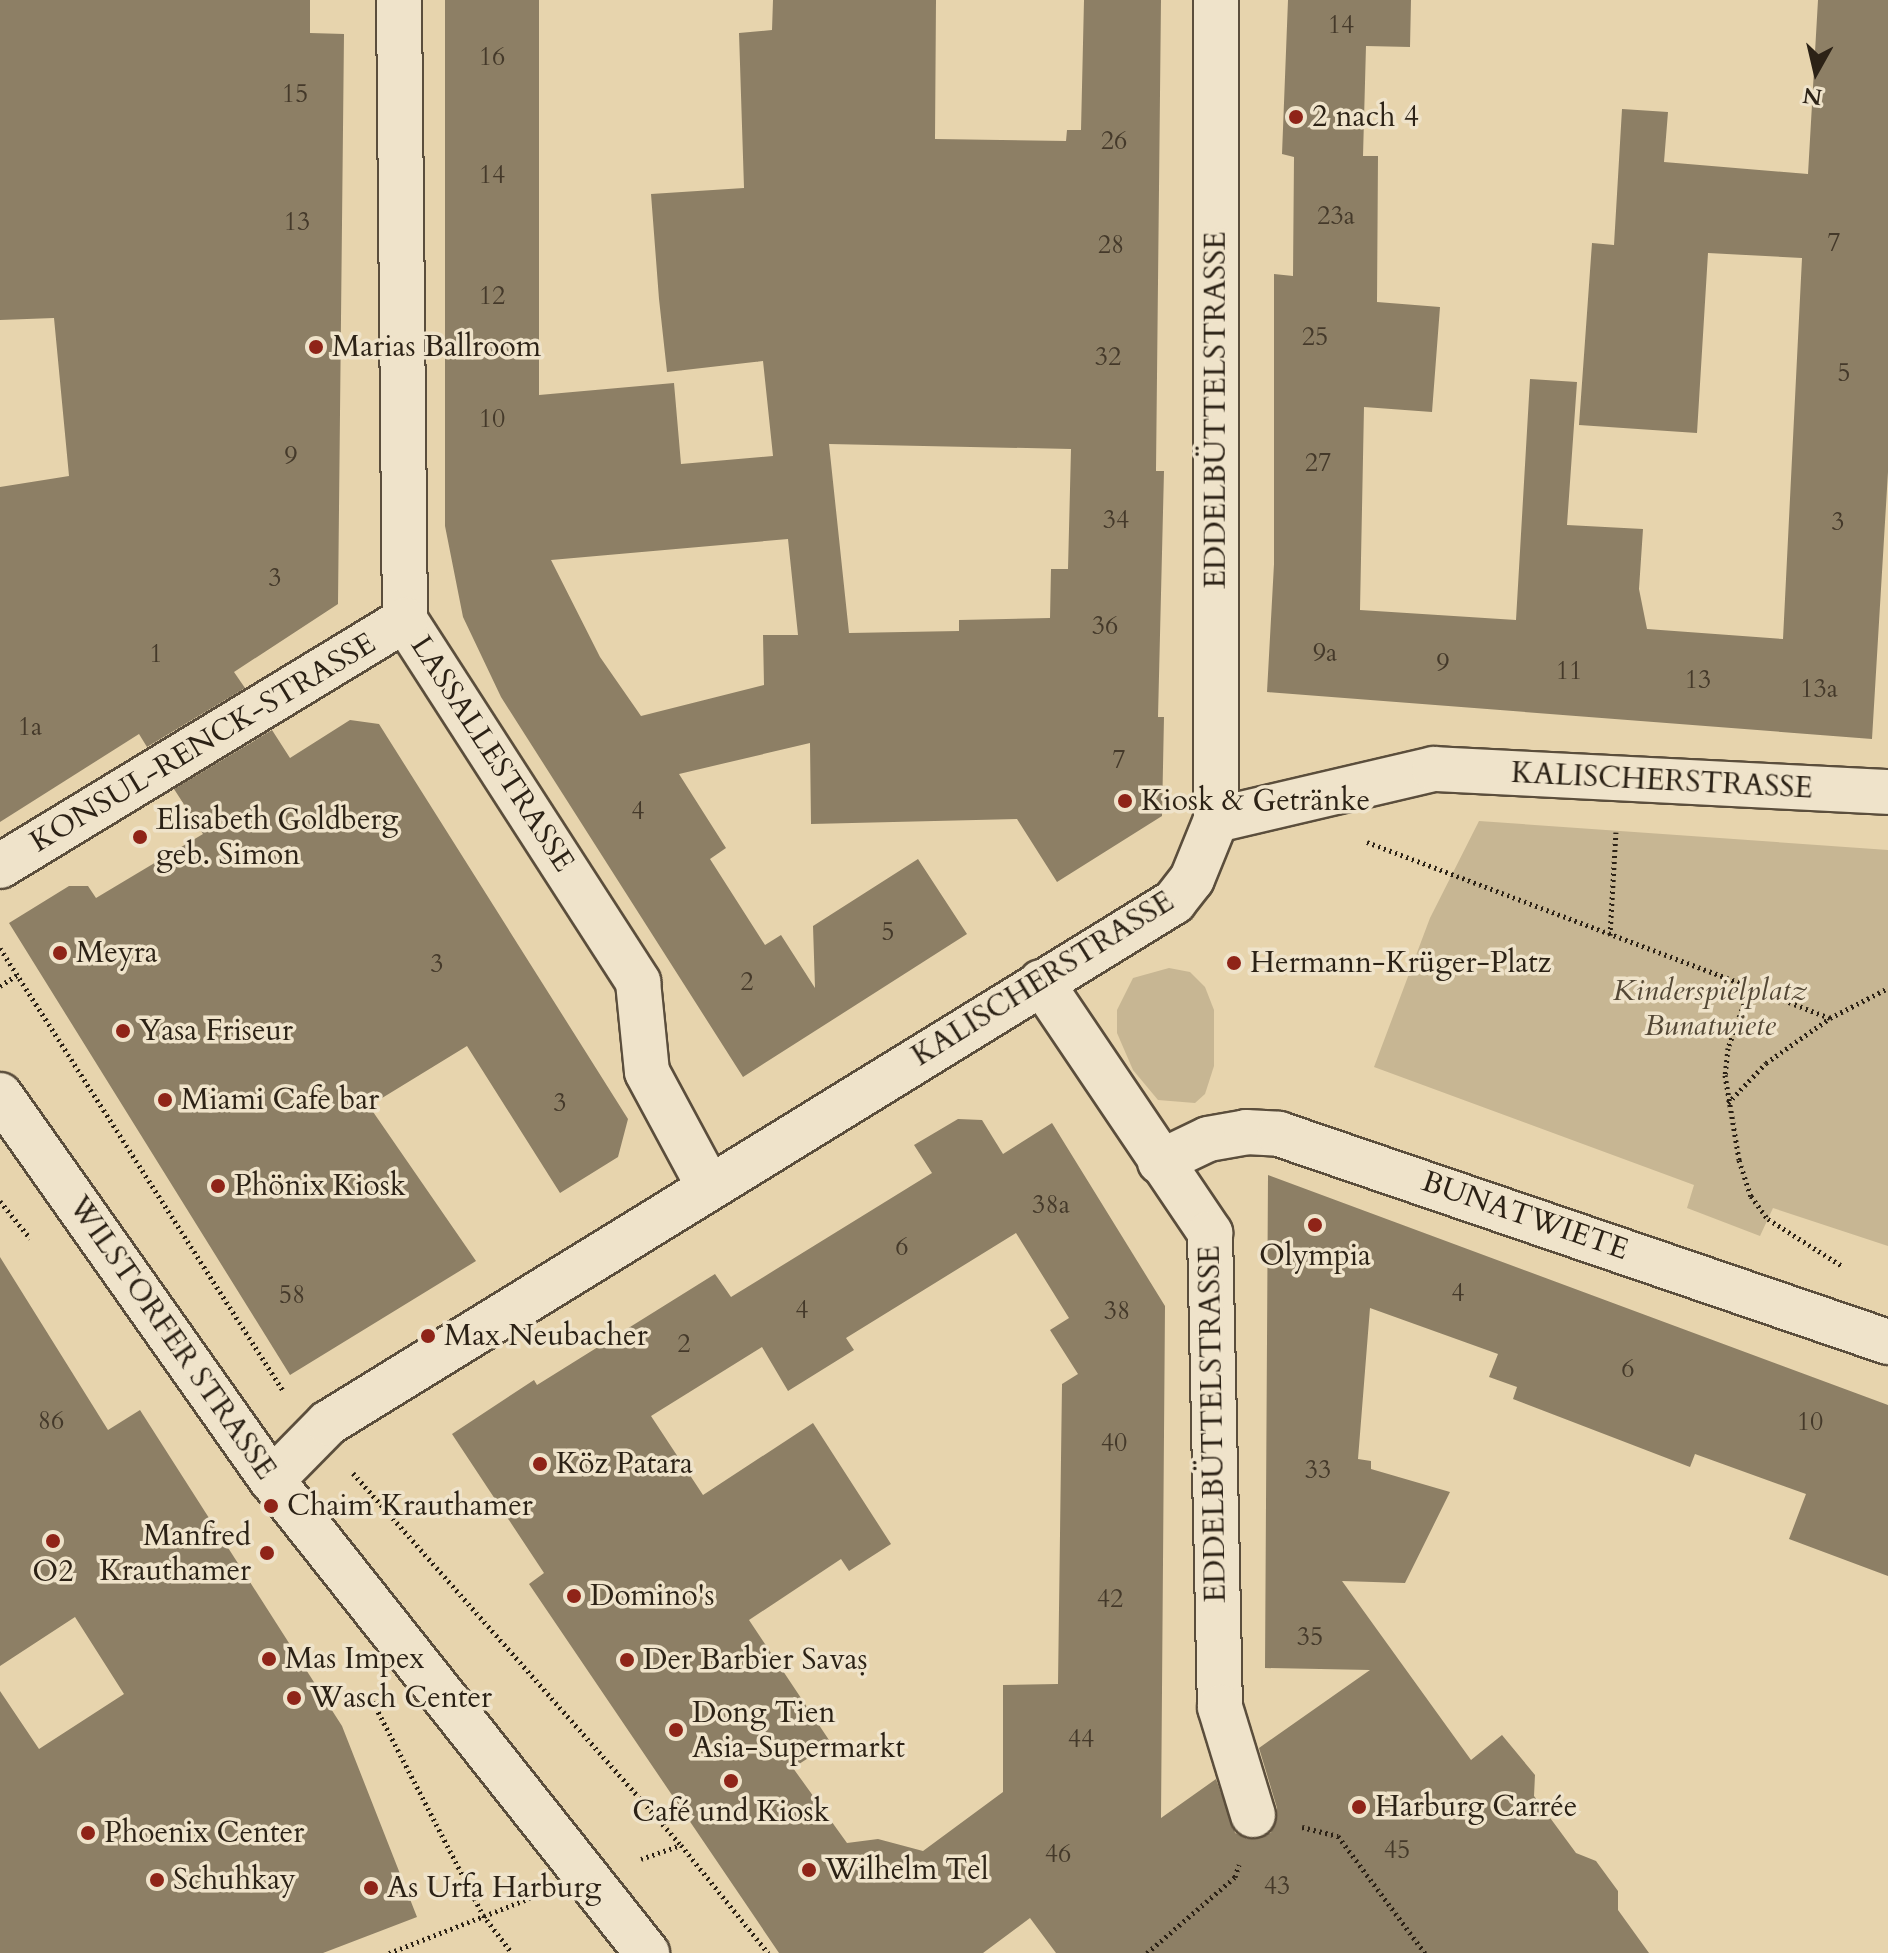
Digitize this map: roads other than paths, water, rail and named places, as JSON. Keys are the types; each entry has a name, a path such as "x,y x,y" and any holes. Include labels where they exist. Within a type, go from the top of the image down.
{"street":[{"name":"LASSALLESTRASSE","path":"399,0 405,620 638,982 647,1072 709,1187"},
{"name":"EDDELBÜTTELSTRASSE","path":"1216,0 1216,820"},
{"name":"KONSUL-RENCK-STRASSE","path":"0,866 405,620"},
{"name":"KALISCHERSTRASSE","path":"272,1480 316,1431 1174,902 1207,853 1216,820 1434,769 1888,792"},
{"name":"EDDELBÜTTELSTRASSE","path":"1041,982 1210,1233 1220,1707 1253,1815"},
{"name":"WILSTORFER STRASSE","path":"0,1095 272,1480 647,1953"},
{"name":"BUNATWIETE","path":"1160,1162 1208,1139 1246,1132 1279,1134 1874,1336"}],"place":[{"name":"2 nach 4","path":"1296,117"},
{"name":"Marias Ballroom","path":"316,347"},
{"name":"Kiosk & Getränke","path":"1125,801"},
{"name":"Elisabeth Goldberg geb. Simon","path":"140,837"},
{"name":"Meyra","path":"60,953"},
{"name":"Hermann-Krüger-Platz","path":"1234,963"},
{"name":"Yasa Friseur","path":"123,1031"},
{"name":"Miami Cafe bar","path":"165,1100"},
{"name":"Phönix Kiosk","path":"218,1186"},
{"name":"Olympia","path":"1315,1225"},
{"name":"Max Neubacher","path":"428,1336"},
{"name":"Köz Patara","path":"540,1464"},
{"name":"Chaim Krauthamer","path":"271,1506"},
{"name":"O2","path":"53,1541"},
{"name":"Manfred Krauthamer","path":"267,1553"},
{"name":"Domino's","path":"574,1596"},
{"name":"Mas Impex","path":"269,1659"},
{"name":"Der Barbier Savaṣ","path":"627,1660"},
{"name":"Wasch Center","path":"294,1698"},
{"name":"Dong Tien Asia-Supermarkt","path":"676,1730"},
{"name":"Café und Kiosk","path":"731,1781"},
{"name":"Harburg Carrée","path":"1359,1807"},
{"name":"Phoenix Center","path":"88,1833"},
{"name":"Wilhelm Tel","path":"809,1870"},
{"name":"Schuhkay","path":"157,1880"},
{"name":"As Urfa Harburg","path":"371,1888"}],"park label":[{"name":"Kinderspielplatz Bunatwiete","path":"1710,1008"}]}
